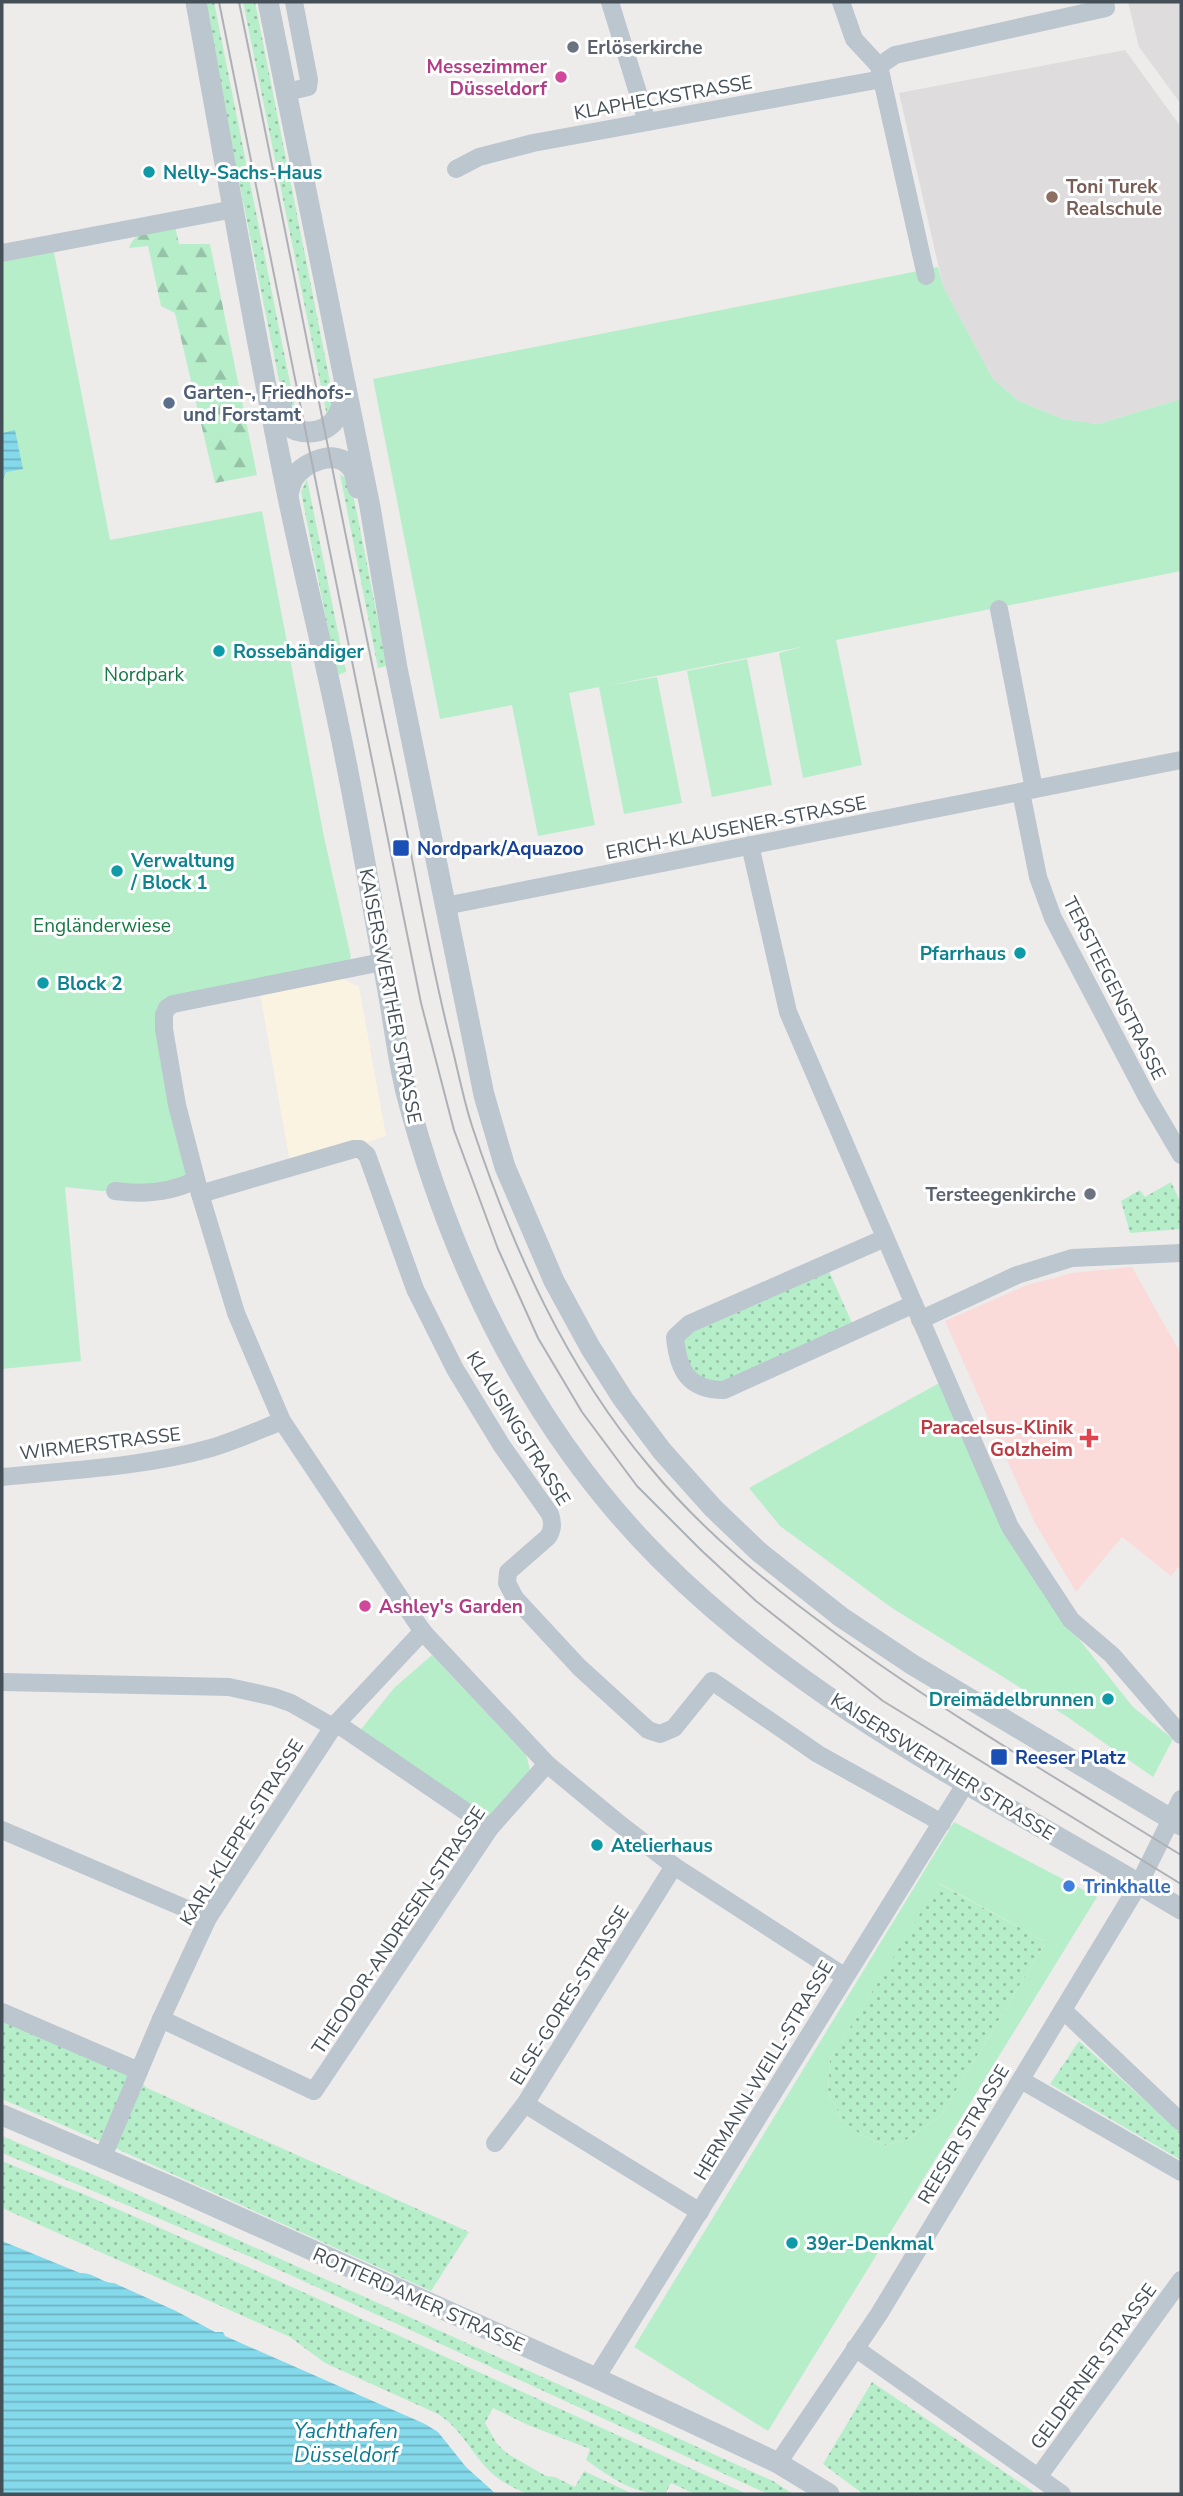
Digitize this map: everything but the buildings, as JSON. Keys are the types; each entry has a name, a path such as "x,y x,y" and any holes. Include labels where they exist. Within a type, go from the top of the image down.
{"street":[{"name":"KAISERSWERTHER STRASSE","path":"196,2 288,495 348,770 405,1085 449,1227 474,1288 504,1348 556,1429 605,1498 658,1556 716,1612 754,1643 869,1724 1181,1909"},
{"path":"268,2 370,507 397,668 484,1095 505,1167 554,1281 590,1347 662,1451 713,1508 759,1552 841,1617 913,1665 1176,1822"},
{"path":"287,92 308,87 309,80 294,2"},
{"path":"610,2 647,122"},
{"path":"841,2 854,39 881,72 926,276"},
{"name":"KLAPHECKSTRASSE","path":"456,169 479,157 533,143 647,122 881,72 895,54 1105,5"},
{"path":"2,253 234,209"},
{"path":"269,394 280,401 288,426 296,430 316,432 332,424 340,414 346,387"},
{"path":"288,495 293,480 310,462 332,458 349,464 355,475 359,496 370,507"},
{"path":"999,609 1028,790"},
{"name":"ERICH-KLAUSENER-STRASSE","path":"445,906 1181,760"},
{"name":"TERSTEEGENSTRASSE","path":"1028,790 1038,877 1052,918 1147,1097 1181,1155"},
{"path":"750,845 788,1012 1010,1527 1071,1620 1112,1655 1181,1735"},
{"path":"382,962 173,1004 167,1009 164,1029 177,1105 198,1187 236,1313 282,1422 423,1631 547,1764 674,1866 844,1976"},
{"name":"KLAUSINGSTRASSE","path":"198,1187 360,1149 367,1155 415,1289 455,1369 553,1522 548,1537 508,1572 507,1583 514,1598 579,1667 648,1730 660,1734 674,1728 712,1681 818,1754 942,1823"},
{"path":"115,1191 149,1193 198,1187"},
{"path":"885,1238 689,1324 676,1337 677,1357 690,1382 707,1390 724,1390 917,1312 1072,1258 1181,1253"},
{"name":"WIRMERSTRASSE","path":"2,1476 118,1466 171,1457 213,1447 282,1422"},
{"name":"KARL-KLEPPE-STRASSE","path":"102,2159 161,2019 208,1918 335,1725 423,1631"},
{"path":"2,1682 229,1687 263,1694 291,1703 335,1725 490,1828"},
{"name":"THEODOR-ANDRESEN-STRASSE","path":"161,2019 314,2091 490,1828 547,1764"},
{"name":"HERMANN-WEILL-STRASSE","path":"596,2378 966,1783"},
{"name":"REESER STRASSE","path":"778,2463 879,2315 1176,1822 1181,1799"},
{"path":"2,1830 208,1918"},
{"name":"ELSE-GORES-STRASSE","path":"495,2143 526,2104 674,1866"},
{"path":"1063,2010 1181,2122"},
{"path":"2,2012 139,2071"},
{"path":"1021,2080 1181,2172"},
{"path":"526,2104 700,2212"},
{"name":"ROTTERDAMER STRASSE","path":"2,2115 176,2189 596,2378 778,2463 829,2494"},
{"name":"GELDERNER STRASSE","path":"1039,2476 1181,2280"},
{"path":"855,2348 1062,2494"}],"shaded area":[{"path":"1128,2 1181,2 1181,104 1139,47"},
{"name":"Toni Turek Realschule","path":"1125,50 1181,127 1181,399 1098,424 1063,419 1019,401 993,379 943,286 899,93"},
{"path":"341,978 359,987 386,1136 292,1166 260,993"},
{"name":"Paracelsus-Klinik Golzheim","path":"1132,1267 1181,1354 1181,1564 1171,1576 1122,1537 1076,1592 1035,1523 945,1321 1027,1285 1072,1273"}],"green space":[{"path":"203,2 214,2 298,423 285,410"},
{"path":"243,2 255,2 333,397 327,416"},
{"path":"175,226 179,244 210,244 257,475 215,483 175,313 161,306 148,246 129,248 141,233"},
{"path":"53,247 110,540 262,511 324,837 351,957 346,965 162,1005 187,1176 172,1186 102,1191 65,1187 81,1361 2,1369 2,257"},
{"path":"938,267 943,286 993,379 1019,401 1063,419 1098,424 1181,399 1181,571 836,640 862,765 803,778 779,653 801,647 606,686 657,677 682,803 624,814 599,687 569,693 595,825 538,836 512,705 440,719 373,379"},
{"path":"340,474 351,483 387,666 378,668"},
{"path":"307,479 346,672 337,675 301,492"},
{"path":"747,659 772,785 712,797 687,671"},
{"path":"1171,1182 1181,1203 1181,1229 1130,1233 1121,1201 1140,1190 1145,1197"},
{"path":"828,1269 853,1325 712,1387 689,1368 682,1344 688,1334"},
{"path":"941,1382 1067,1624 1133,1707 1173,1739 1153,1777 1066,1716 892,1608 780,1526 749,1488"},
{"path":"432,1655 526,1754 530,1770 488,1821 358,1733 394,1688"},
{"path":"954,1822 1097,1897 768,2431 634,2347","holes":["939,1883 1046,1942 940,2117 906,2140 885,2145 861,2135 842,2120 828,2092 830,2060"]},
{"path":"938,1883 1046,1942 940,2117 906,2140 885,2145 861,2135 842,2120 828,2092 830,2060"},
{"path":"2,2017 126,2070 147,2088 469,2232 431,2291 2,2099"},
{"path":"1079,2041 1181,2133 1181,2160 1050,2084"},
{"path":"2,2136 773,2481 793,2494 768,2494 251,2257 2,2153"},
{"path":"2,2161 248,2267 747,2494 695,2494 671,2483 665,2494 632,2488 586,2460 590,2449 493,2408 485,2423 497,2444 508,2454 546,2476 555,2477 575,2487 584,2471 633,2494 528,2494 520,2491 491,2472 455,2429 438,2414 325,2363 290,2337 2,2208"},
{"path":"872,2382 1036,2494 863,2494 823,2464"}],"water":[{"path":"15,430 23,469 6,472 2,482 2,433"},
{"name":"Yachthafen Düsseldorf","path":"2,2241 80,2273 114,2283 215,2332 223,2332 225,2336 425,2424 438,2432 466,2467 496,2494 2,2494"}],"tram line":[{"path":"219,2 421,1003 454,1130 498,1249 538,1338 582,1412 637,1486 756,1601 883,1701 1181,1884"},
{"path":"239,2 444,1015 472,1126 505,1216 544,1305 592,1389 649,1466 714,1535 762,1577 812,1616 922,1693 1181,1855"}],"place":[{"name":"Erlöserkirche","path":"573,47"},
{"name":"Messezimmer Düsseldorf","path":"561,77"},
{"name":"Nelly-Sachs-Haus","path":"149,172"},
{"name":"Toni Turek Realschule","path":"1052,197"},
{"name":"Garten-, Friedhofs- und Forstamt","path":"169,403"},
{"name":"Rossebändiger","path":"219,651"},
{"name":"Nordpark/Aquazoo","path":"401,848"},
{"name":"Verwaltung / Block 1","path":"117,871"},
{"name":"Pfarrhaus","path":"1020,953"},
{"name":"Block 2","path":"43,983"},
{"name":"Tersteegenkirche","path":"1090,1194"},
{"name":"Paracelsus-Klinik Golzheim","path":"1089,1438"},
{"name":"Ashley's Garden","path":"365,1606"},
{"name":"Dreimädelbrunnen","path":"1108,1699"},
{"name":"Reeser Platz","path":"999,1757"},
{"name":"Atelierhaus","path":"597,1845"},
{"name":"Trinkhalle","path":"1069,1886"},
{"name":"39er-Denkmal","path":"792,2243"}],"park label":[{"name":"Nordpark","path":"144,674"},
{"name":"Engländerwiese","path":"102,925"}]}
